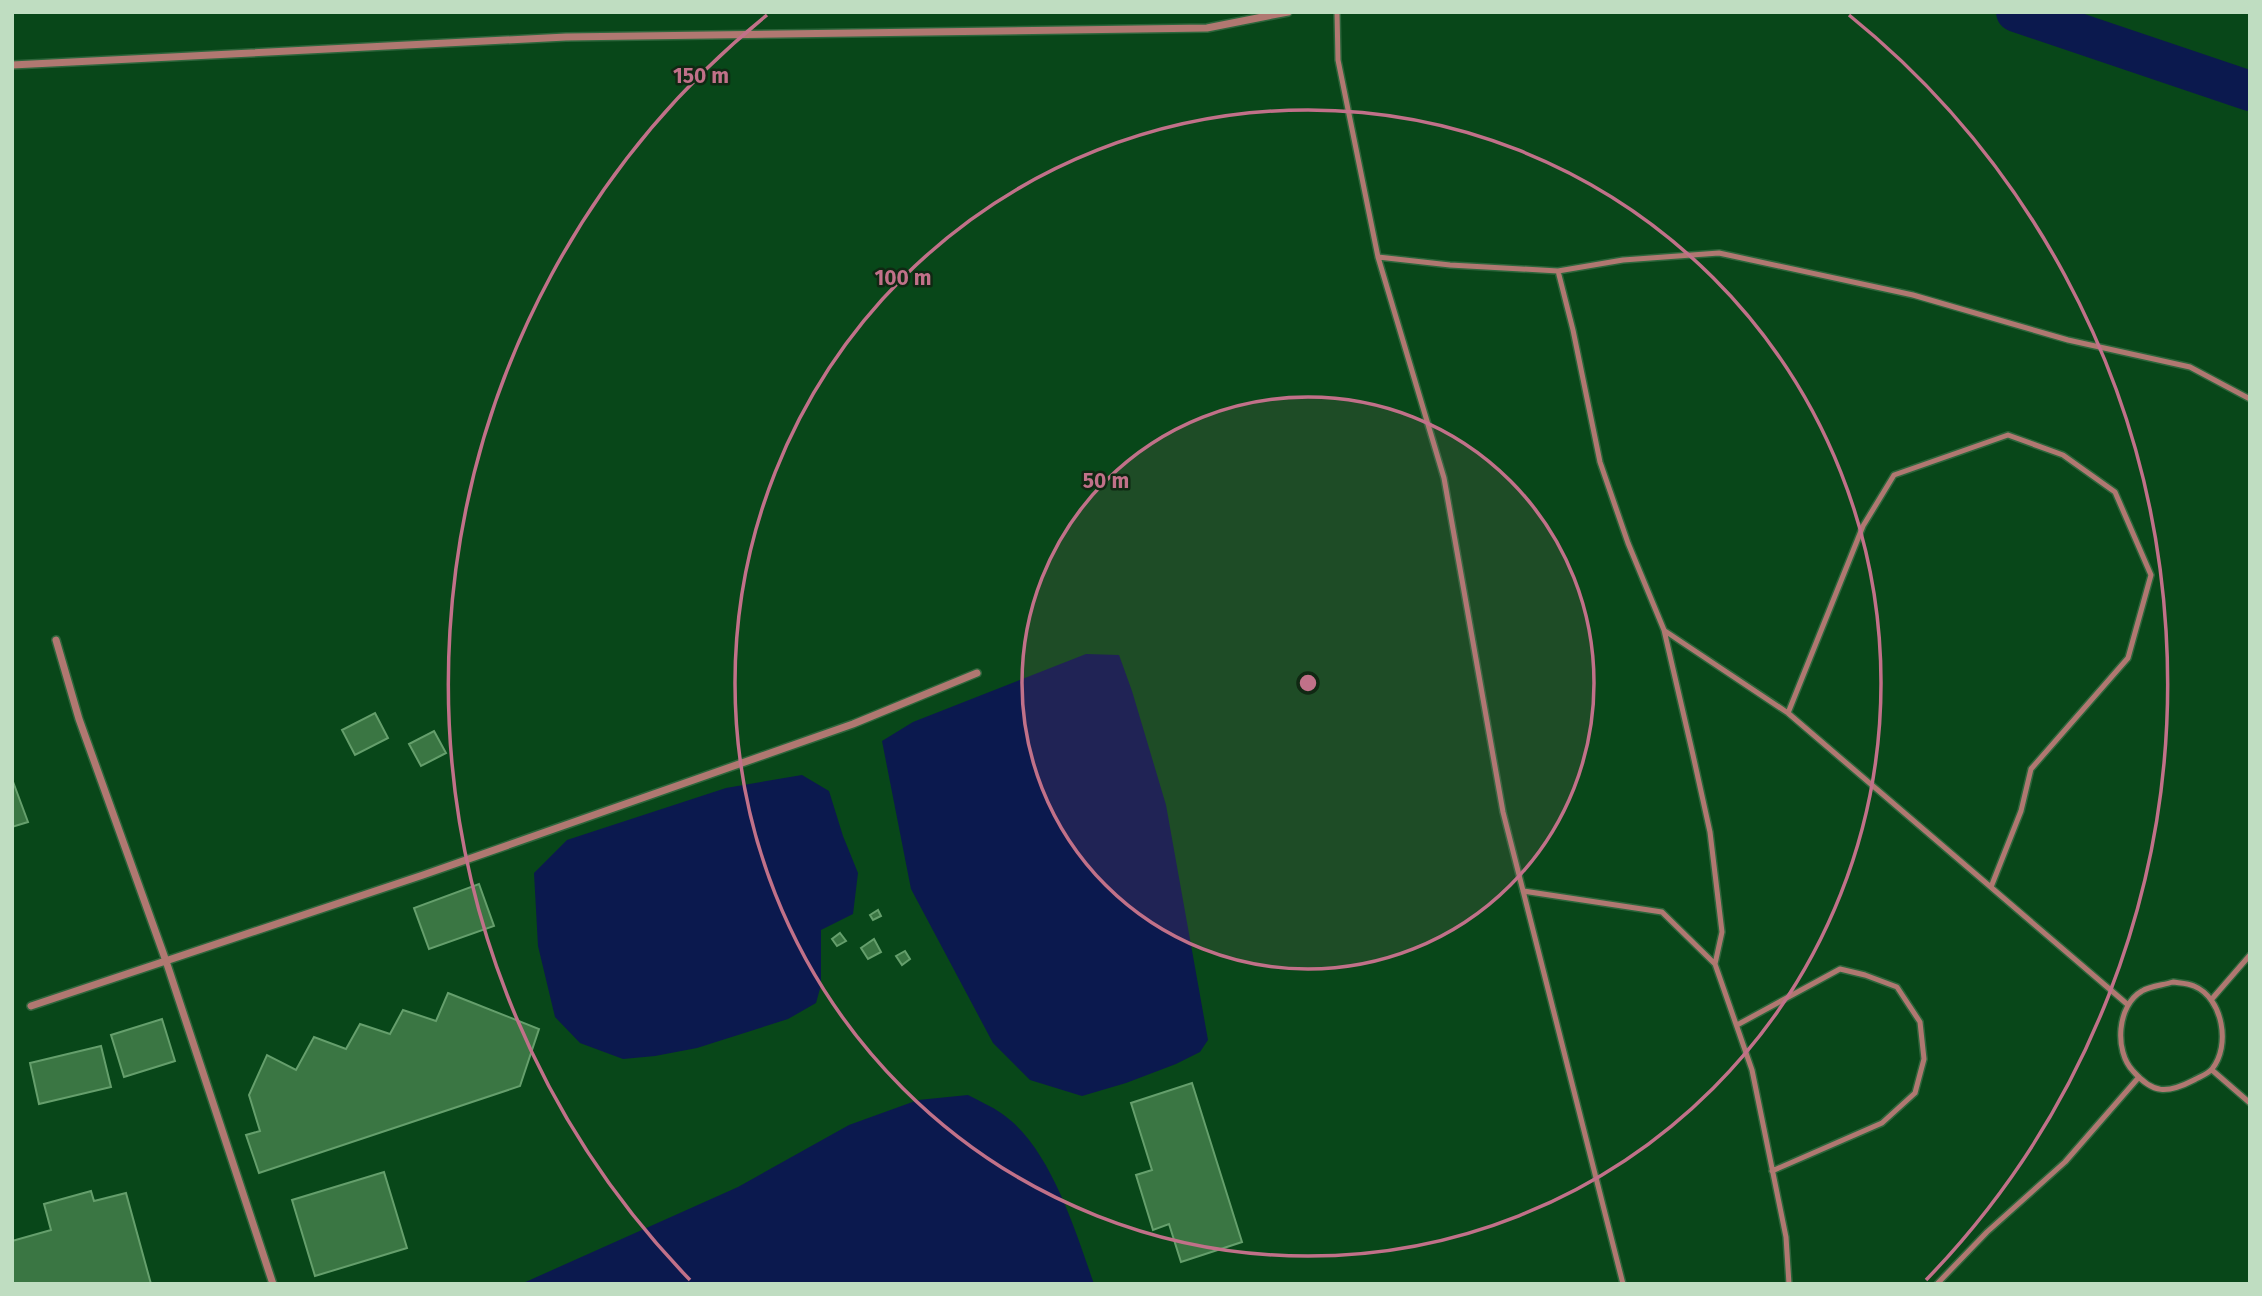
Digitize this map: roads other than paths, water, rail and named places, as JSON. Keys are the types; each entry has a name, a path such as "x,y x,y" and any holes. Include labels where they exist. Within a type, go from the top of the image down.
{"street":[{"path":"12,65 566,37 1207,29 1288,12"},
{"path":"56,640 79,719 166,961 273,1284"},
{"path":"31,1006 423,875 853,724 978,673"}],"lane":[{"path":"1337,12 1338,60 1378,257 1444,478 1503,812 1623,1284"},
{"path":"1378,257 1450,265 1558,271 1623,260 1719,253 1913,295 2068,340 2190,367 2250,399"},
{"path":"1558,271 1600,462 1628,543 1664,630 1710,832 1722,932 1715,964"},
{"path":"1788,713 1863,526 1894,475 2008,435 2063,455 2115,492 2151,575 2128,658 2031,769 2021,810 1991,887"},
{"path":"1664,630 1788,713 2127,1004"},
{"path":"1523,891 1662,912 1715,964 1752,1070 1786,1237 1789,1284"},
{"path":"2211,1000 2250,955"},
{"path":"1737,1025 1840,969 1897,986 1920,1023 1924,1059 1915,1093 1882,1123 1772,1171"},
{"path":"2173,982 2195,986 2211,1000 2222,1022 2224,1044 2212,1070 2181,1086 2162,1091 2148,1086 2130,1069 2121,1049 2127,1004 2143,990 2173,982"},
{"path":"2212,1070 2250,1103"},
{"path":"1937,1284 1987,1232 2065,1162 2139,1077"}],"waterway":[{"path":"2016,12 2250,91"}]}
